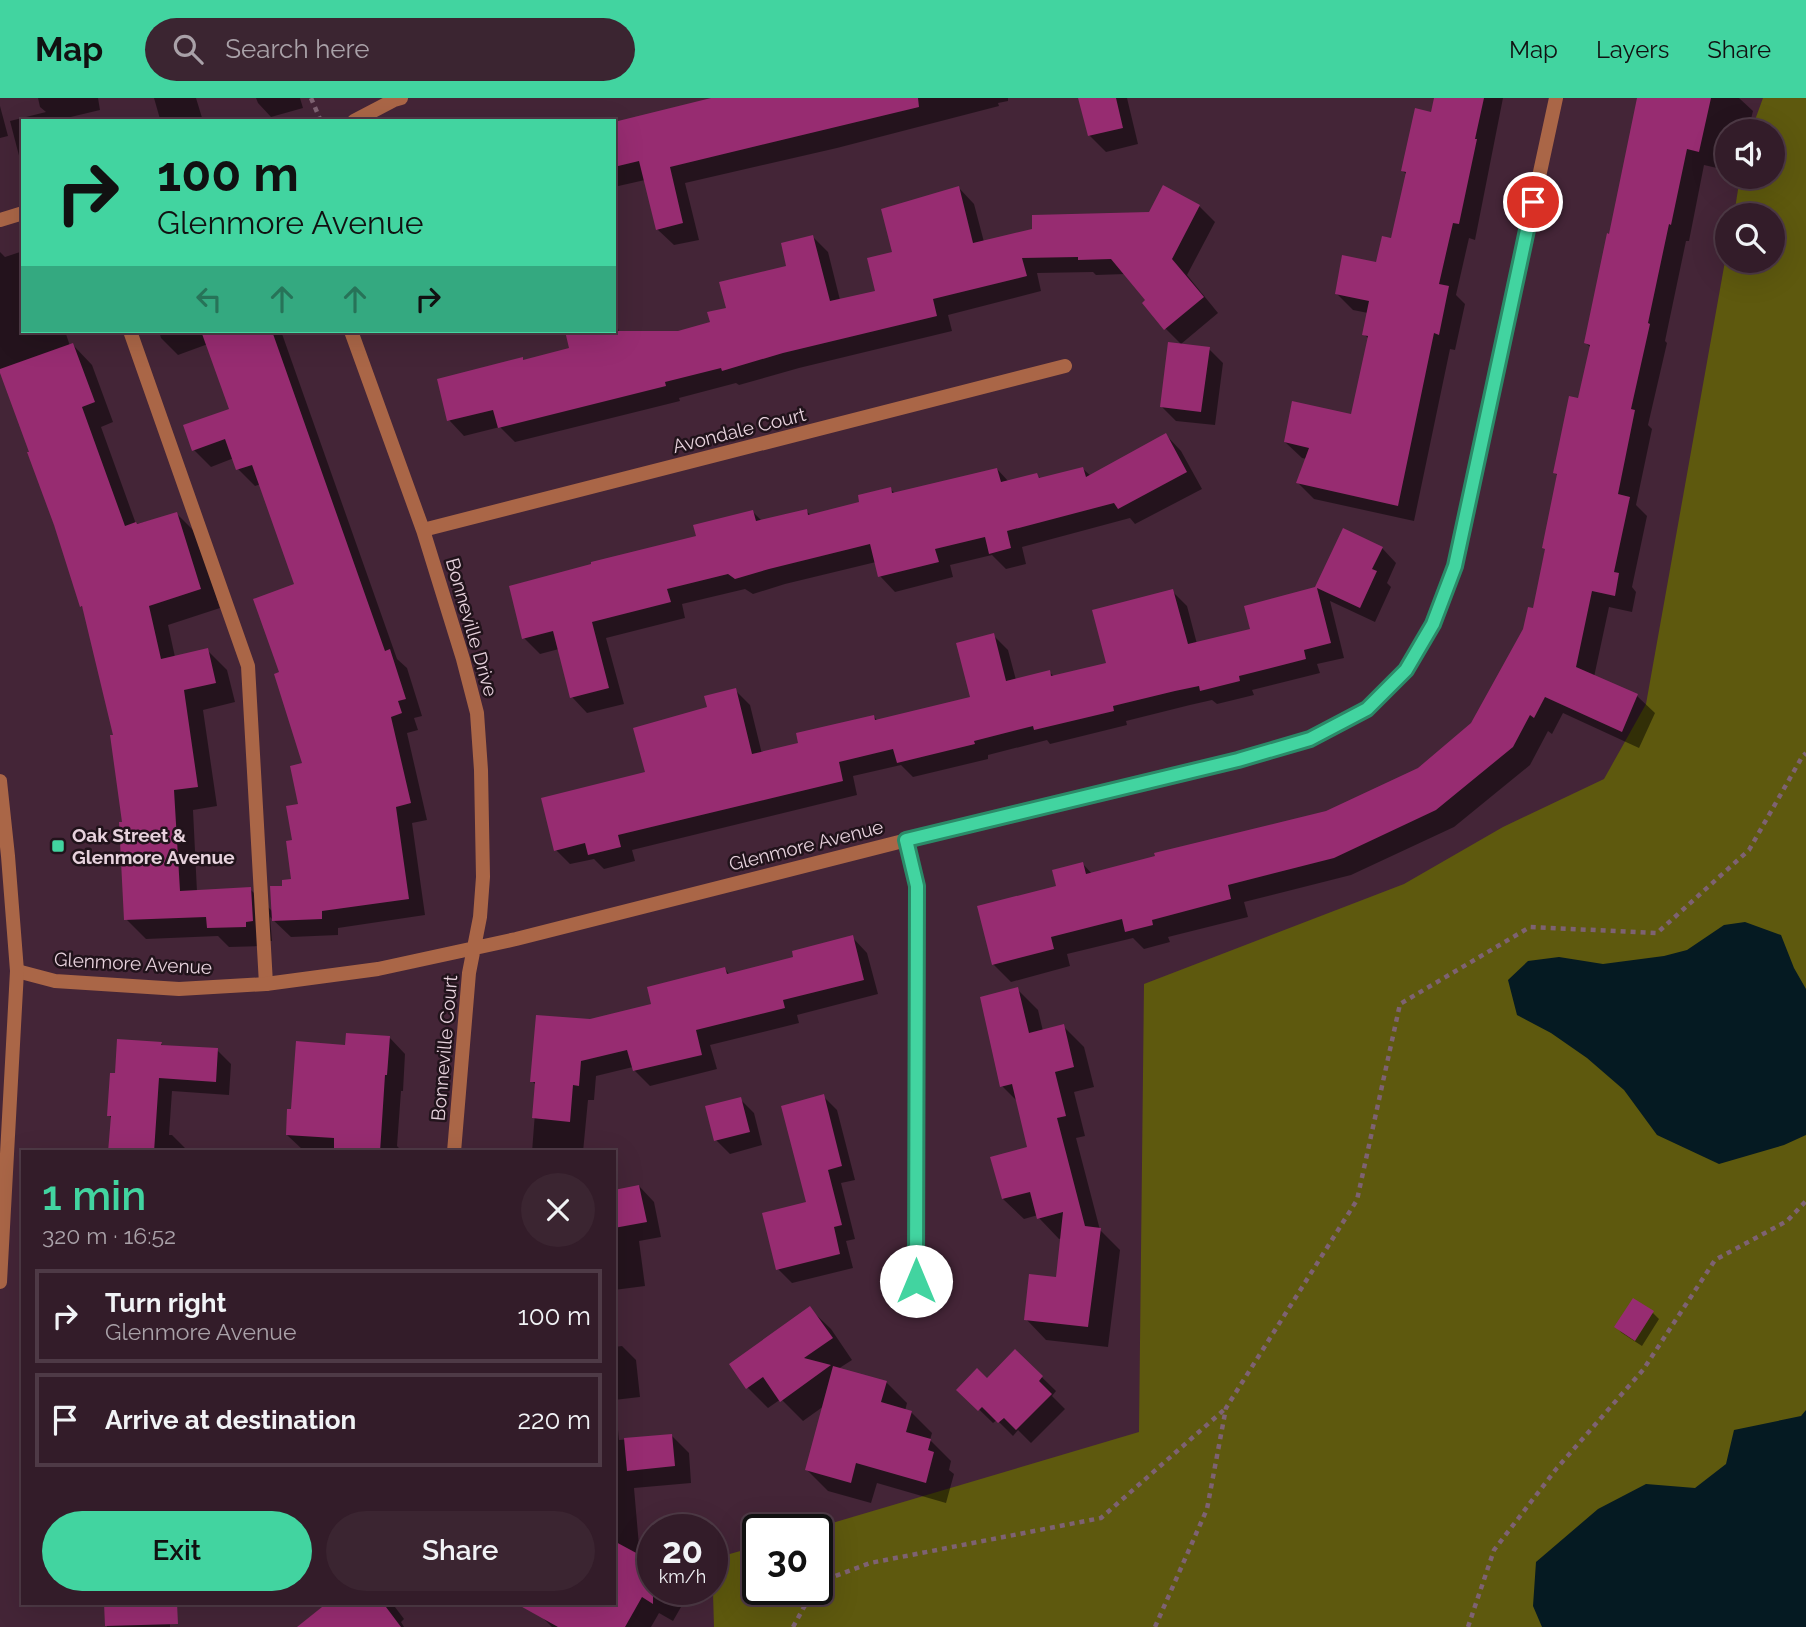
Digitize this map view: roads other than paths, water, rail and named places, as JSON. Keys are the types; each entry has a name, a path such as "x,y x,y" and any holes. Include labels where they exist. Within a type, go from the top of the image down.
{"street":[{"path":"358,119 401,98"},
{"name":"Glenmore Avenue","path":"17,971 55,981 179,989 266,984 378,969 475,948 1238,760 1310,739 1367,709 1406,670 1433,624 1455,566 1556,98"},
{"path":"0,220 21,214"},
{"path":"131,333 248,666 266,984"},
{"name":"Bonneville Drive","path":"352,333 423,530 477,713 483,877 475,948"},
{"name":"Avondale Court","path":"423,530 1065,366"},
{"path":"0,781 17,971 0,1282"},
{"path":"906,840 917,886 916,1281"},
{"name":"Bonneville Court","path":"454,1150 469,973 475,948"}],"water":[{"path":"1745,922 1781,935 1806,989 1806,1135 1784,1145 1719,1164 1657,1135 1624,1090 1587,1058 1551,1033 1517,1015 1508,980 1528,961 1559,957 1603,964 1664,956 1687,950 1724,925"},
{"path":"1806,1410 1806,1627 1542,1627 1533,1606 1536,1562 1598,1509 1646,1484 1695,1488 1726,1464 1734,1430 1801,1416"}],"place":[{"name":"Oak Street & Glenmore Avenue","path":"58,846"}]}
